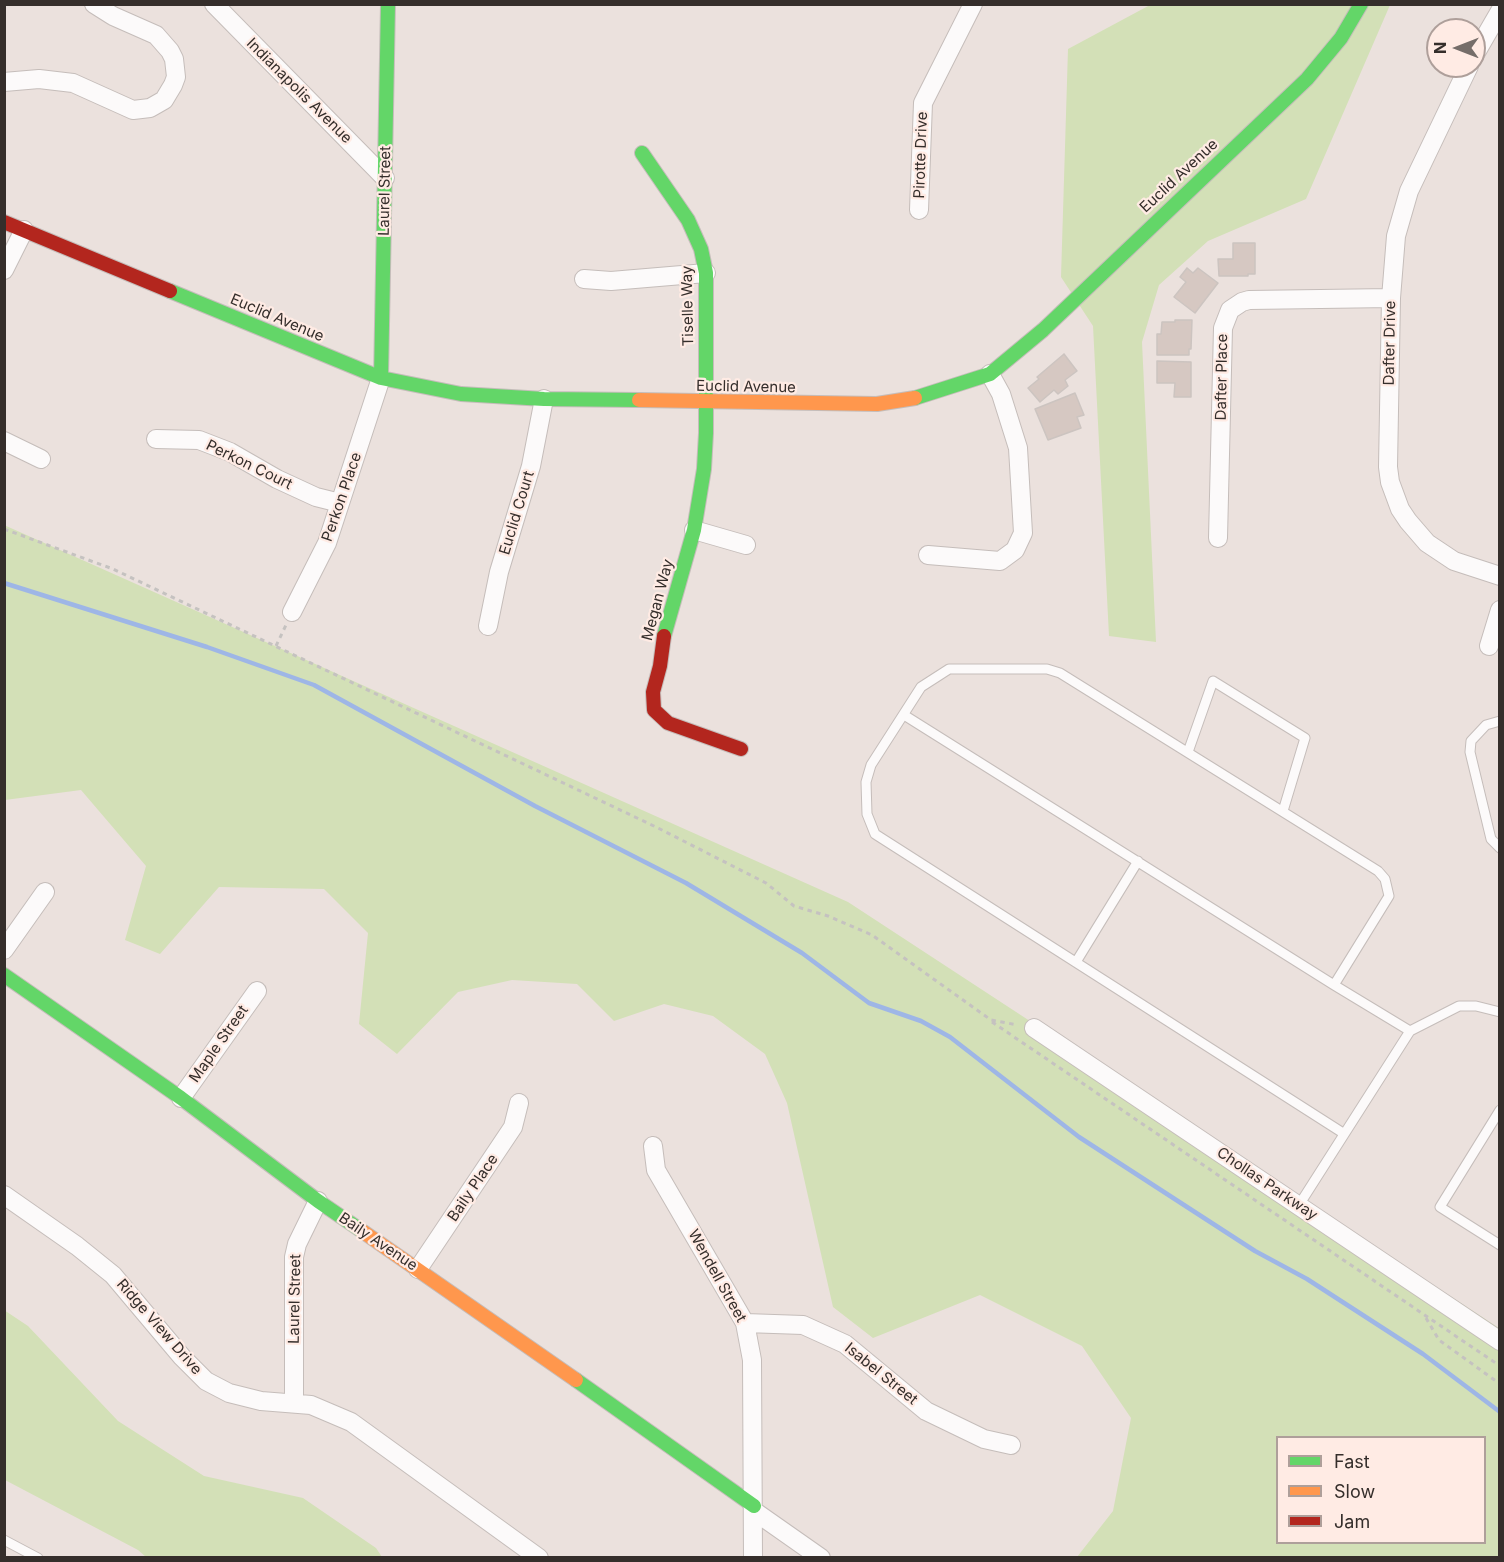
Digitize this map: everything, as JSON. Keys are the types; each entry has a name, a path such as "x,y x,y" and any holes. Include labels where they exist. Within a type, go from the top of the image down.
{"street":[{"path":"4,82 39,79 73,83 133,110 150,108 164,100 174,85 176,77 174,59 170,51 156,35 113,16 94,4"},
{"name":"Indianapolis Avenue","path":"213,4 385,178"},
{"name":"Laurel Street","path":"381,378 388,4"},
{"name":"Pirotte Drive","path":"919,210 923,103 973,4"},
{"name":"Euclid Avenue","path":"4,222 381,378 461,394 544,399 705,403 877,404 908,400 990,375 1042,330 1307,79 1341,38 1361,4"},
{"path":"1491,38 1500,11"},
{"name":"Dafter Drive","path":"1463,78 1409,191 1396,236 1391,298 1388,467 1394,495 1408,521 1427,543 1454,561 1500,576"},
{"name":"Tiselle Way","path":"642,153 688,220 701,249 706,273 705,403"},
{"path":"4,270 24,231"},
{"path":"584,279 611,281 706,273"},
{"name":"Dafter Place","path":"1218,538 1223,328 1230,310 1249,300 1391,298"},
{"path":"928,555 1000,561 1014,550 1023,533 1018,448 1001,394 990,375"},
{"name":"Perkon Place","path":"292,612 327,543 381,378"},
{"name":"Euclid Court","path":"488,626 501,563 531,466 544,399"},
{"name":"Megan Way","path":"705,403 704,469 694,530 664,634 660,666 652,692 654,710 668,723 741,749"},
{"name":"Perkon Court","path":"156,439 199,440 230,452 277,479 316,497 340,503"},
{"path":"4,441 41,459"},
{"path":"694,530 746,545"},
{"path":"1489,646 1500,610"},
{"path":"4,950 45,892"},
{"name":"Baily Avenue","path":"4,975 181,1098 318,1201 418,1269 821,1557"},
{"name":"Maple Street","path":"181,1098 257,991"},
{"name":"Chollas Parkway","path":"1034,1028 1500,1341"},
{"name":"Baily Place","path":"418,1269 513,1127 519,1103"},
{"name":"Wendell Street","path":"653,1146 656,1170 745,1323 752,1360 753,1557"},
{"name":"Ridge View Drive","path":"4,1195 77,1246 113,1275 182,1357 206,1381 228,1393 261,1401 310,1404 351,1422 539,1557"},
{"name":"Laurel Street","path":"294,1402 294,1257 297,1244 318,1201"},
{"name":"Isabel Street","path":"745,1323 803,1325 845,1344 926,1411 984,1439 1011,1445"}],"lane":[{"path":"1334,985 1389,896 1385,879 1378,871 1060,673 1047,669 949,669 921,687 871,765 866,782 867,814 875,834 1343,1133"},
{"path":"1188,752 1213,681 1305,738 1283,811"},
{"path":"904,715 1410,1031"},
{"path":"1500,722 1486,725 1471,741 1470,752 1491,839 1500,848"},
{"path":"1076,962 1138,861"},
{"path":"1299,1205 1410,1031 1459,1006 1476,1006 1500,1012"},
{"path":"1500,1110 1440,1207 1500,1245"},
{"path":"4,1540 38,1557"}],"path":[{"path":"4,529 113,570 276,646 656,826 766,883 794,906 828,916 872,934 991,1020 1500,1366"},
{"path":"276,646 292,612"},
{"path":"991,1020 1034,1028"},
{"path":"1425,1317 1439,1340 1500,1384"}],"green space":[{"path":"1150,5 1390,5 1306,199 1208,241 1159,285 1142,342 1156,642 1109,636 1093,326 1061,277 1068,49"},
{"path":"4,525 848,902 1499,1328 1499,1557 1077,1557 1113,1511 1131,1418 1082,1346 980,1295 873,1338 833,1307 787,1103 765,1054 713,1016 664,1004 614,1021 577,984 512,980 458,992 397,1054 359,1024 368,933 324,889 219,887 160,954 125,940 146,866 81,790 5,800"},
{"path":"4,1310 28,1326 118,1421 204,1476 303,1498 376,1548 382,1557 146,1557 138,1550 5,1480"}],"building":[{"path":"1233,243 1255,243 1255,274 1219,276 1218,259 1233,259"},
{"path":"1187,268 1193,273 1198,268 1218,283 1195,313 1174,297 1186,282 1180,277"},
{"path":"1175,320 1192,320 1189,355 1157,355 1157,334 1161,334 1162,322 1175,322"},
{"path":"1064,354 1077,371 1065,380 1068,386 1058,394 1054,390 1040,402 1028,388 1039,379 1037,377"},
{"path":"1157,361 1191,362 1191,397 1174,397 1175,383 1157,383"},
{"path":"1075,393 1084,415 1077,417 1081,428 1048,440 1035,409"}],"waterway":[{"path":"4,583 207,647 314,685 535,806 686,883 802,953 869,1003 921,1021 950,1037 1079,1137 1255,1251 1307,1279 1423,1354 1500,1412"}],"traffic: fast":[{"path":"381,378 388,4"},
{"path":"915,398 990,374 1043,330 1307,79 1341,38 1361,4"},
{"path":"642,153 688,220 701,249 706,273 704,469 694,530 664,636"},
{"path":"170,291 381,378 461,394 544,399 639,400"},
{"path":"4,975 181,1098 318,1201 362,1231"},
{"path":"576,1380 754,1506"}],"traffic: slow":[{"path":"639,400 877,404 915,398"},
{"path":"362,1231 576,1380"}],"traffic: jam":[{"path":"4,222 170,291"},
{"path":"664,636 660,666 653,692 654,710 668,723 741,749"}]}
